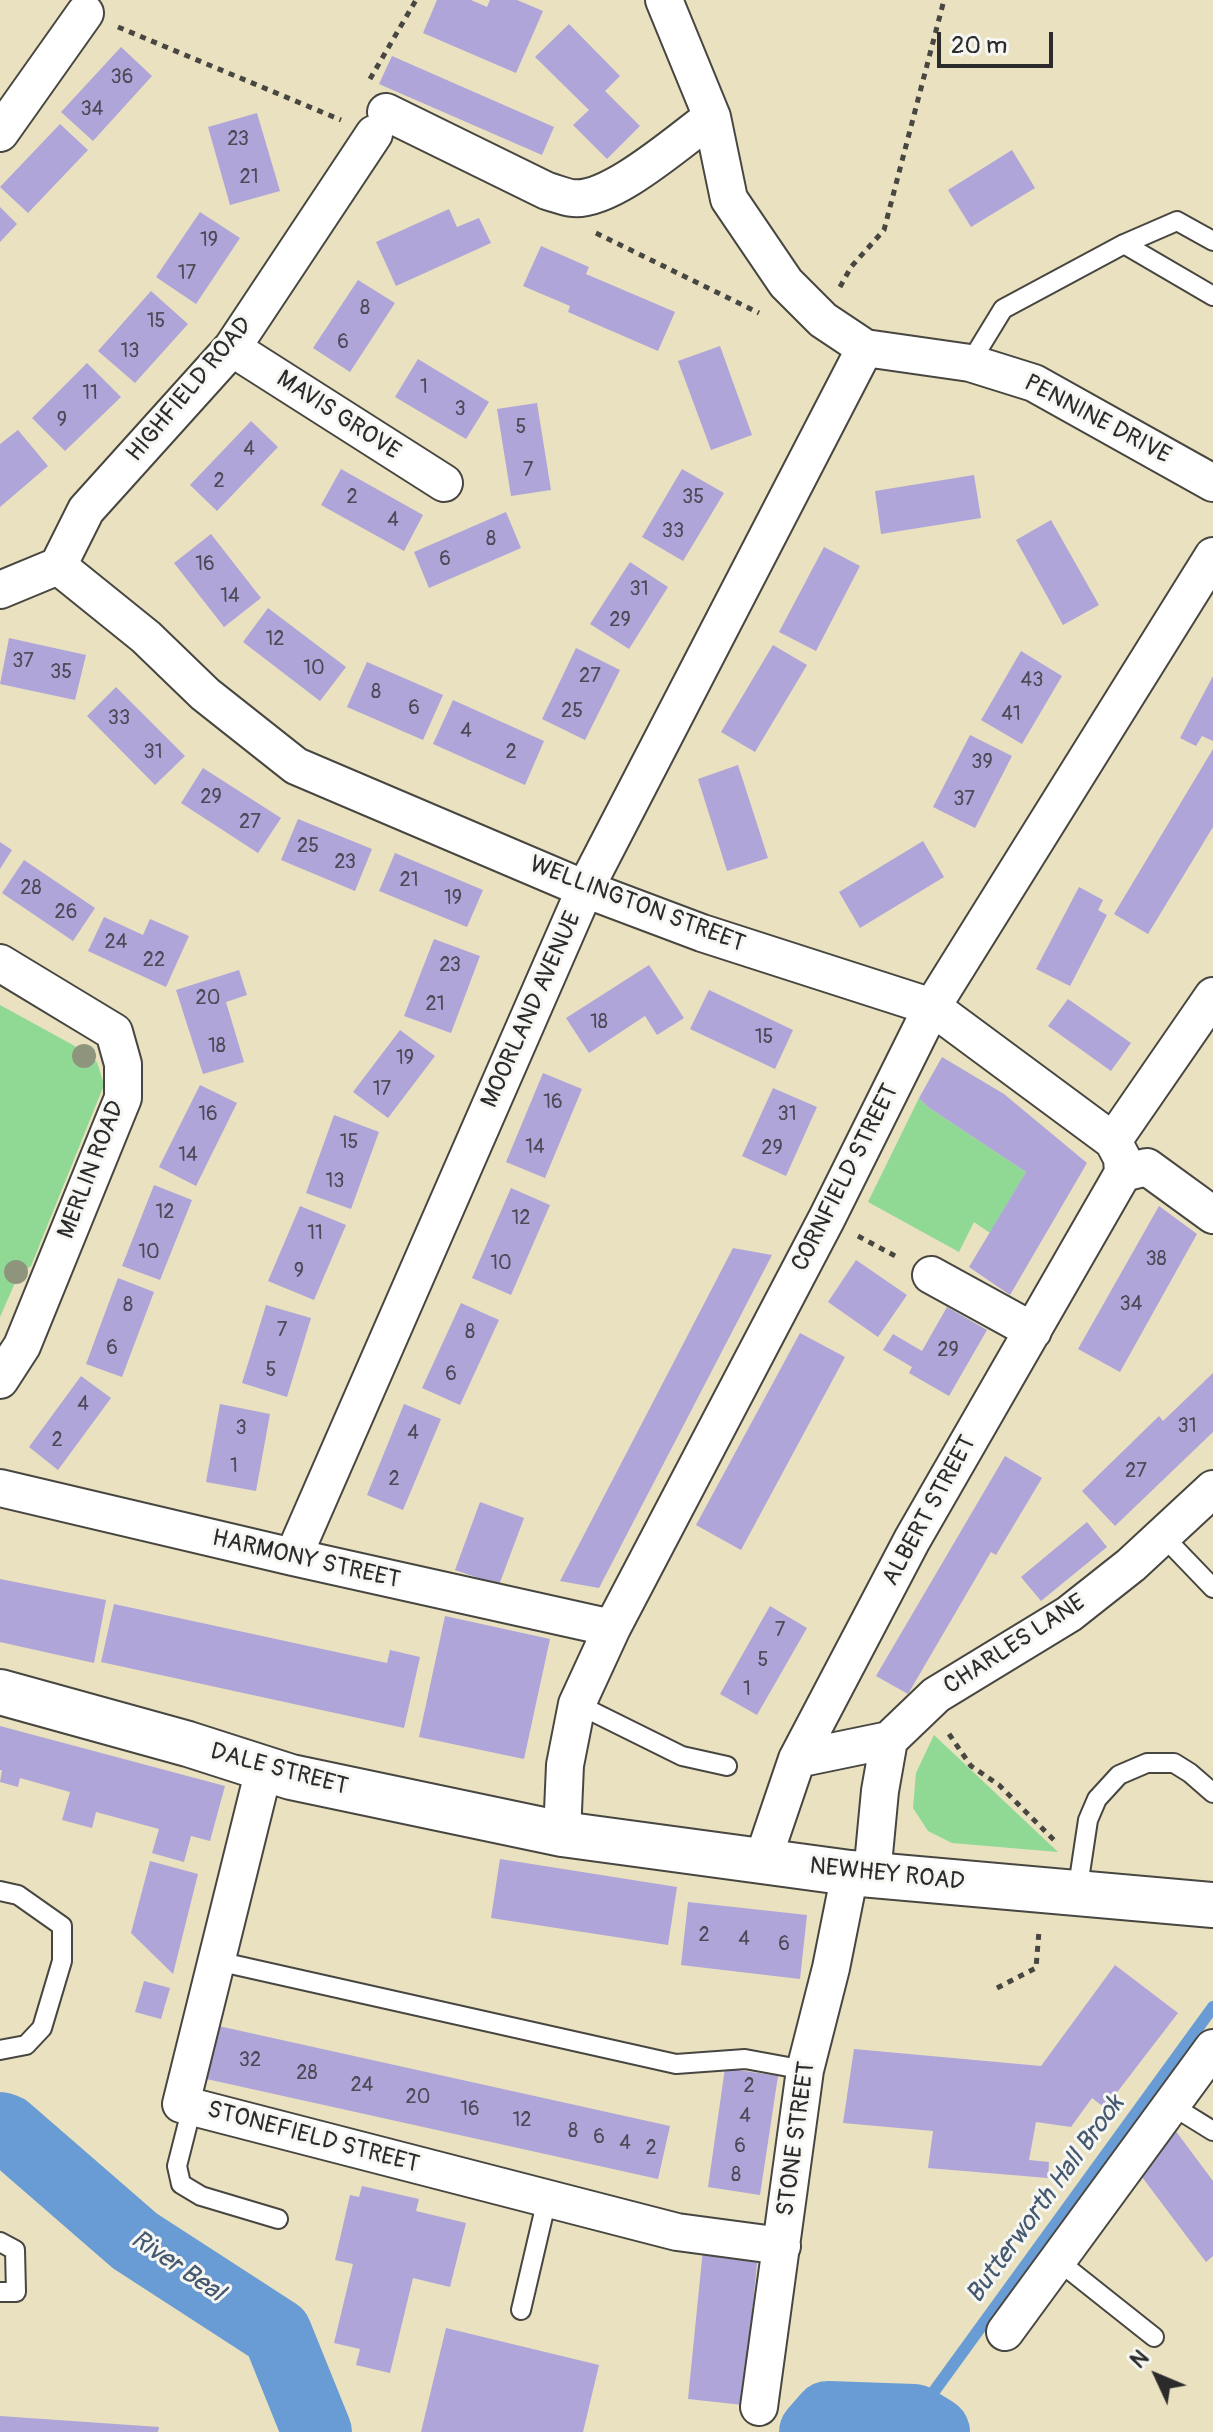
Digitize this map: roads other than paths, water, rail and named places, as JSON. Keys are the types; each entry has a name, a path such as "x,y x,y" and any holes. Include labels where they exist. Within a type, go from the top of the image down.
{"street":[{"name":"PENNINE DRIVE","path":"664,0 712,117 729,199 786,283 823,320 865,348 970,363 1034,383 1213,483"},
{"path":"0,133 85,13"},
{"name":"HIGHFIELD ROAD","path":"58,566 86,510 232,348 380,123 572,199 596,196 617,187 712,117"},
{"name":"MAVIS GROVE","path":"232,348 444,483"},
{"name":"MOORLAND AVENUE","path":"293,1557 585,889 865,348"},
{"name":"CORNFIELD STREET","path":"562,1834 565,1765 577,1704 612,1628 827,1218 932,1007 1213,556"},
{"path":"0,590 58,566"},
{"name":"WELLINGTON STREET","path":"58,566 146,637 205,694 296,766 585,889 702,933 932,1007 1118,1157"},
{"name":"MERLIN ROAD","path":"0,963 114,1032 123,1064 123,1098 22,1346 0,1380"},
{"name":"ALBERT STREET","path":"762,1862 797,1759 912,1540 1033,1331 1118,1157 1213,996"},
{"path":"1118,1157 1147,1167 1213,1215"},
{"path":"931,1275 1033,1331"},
{"name":"HARMONY STREET","path":"0,1488 612,1628"},
{"name":"CHARLES LANE","path":"889,1740 936,1695 1069,1614 1131,1565 1213,1489"},
{"name":"DALE STREET","path":"0,1692 188,1744 291,1777 562,1834"},
{"path":"797,1759 889,1740"},
{"name":"STONE STREET","path":"759,2407 805,2070 831,1968 861,1874 889,1740"},
{"name":"STONEFIELD STREET","path":"264,1769 181,2104 677,2232 782,2246"},
{"name":"NEWHEY ROAD","path":"562,1834 861,1874 1213,1905"},
{"path":"1005,2332 1213,2048"}],"lane":[{"path":"970,363 1003,309 1124,244 1177,221 1213,241"},
{"path":"1124,244 1213,296"},
{"path":"1163,1536 1213,1588"},
{"path":"577,1704 682,1756 727,1766"},
{"path":"1060,1892 1097,1799 1119,1775 1147,1763 1174,1763 1213,1793"},
{"path":"0,1891 18,1895 62,1926 62,1961 42,2028 26,2045 0,2050"},
{"path":"217,1961 676,2064 745,2059 805,2070"},
{"path":"1171,2105 1213,2131"},
{"path":"192,2107 177,2166 181,2184 201,2196 278,2219"},
{"path":"521,2310 547,2199"},
{"path":"0,2242 15,2250 16,2292 0,2292"},
{"path":"1057,2260 1154,2337"}],"waterway":[{"name":"Butterworth Hall Brook","path":"914,2419 1213,2007"},
{"name":"River Beal","path":"0,2127 135,2241 277,2333 317,2432"},
{"name":"River Beal","path":"814,2432 828,2416 914,2419 935,2432"}]}
